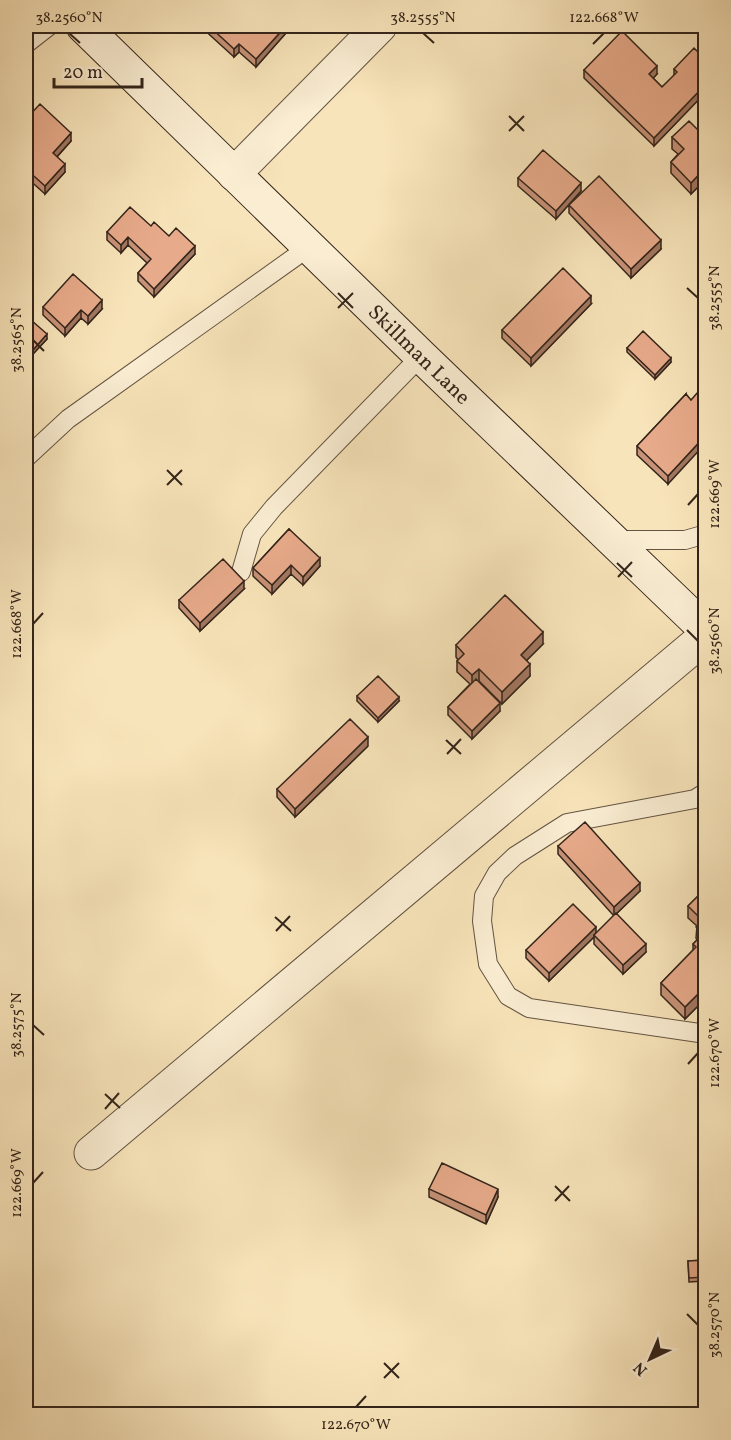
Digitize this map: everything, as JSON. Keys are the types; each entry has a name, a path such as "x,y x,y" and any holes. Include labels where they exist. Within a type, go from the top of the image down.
{"street":[{"name":"Skillman Lane","path":"83,26 705,630"},
{"path":"234,174 380,26"},
{"path":"91,1153 705,636"}],"lane":[{"path":"26,44 49,26"},
{"path":"26,458 68,419 309,247"},
{"path":"241,572 252,534 421,356"},
{"path":"613,540 685,540 705,534"},
{"path":"705,792 695,799 567,823 515,856 497,873 484,896 482,921 488,964 508,996 529,1008 705,1034"}],"building":[{"path":"209,26 286,26 256,59 239,44 234,49"},
{"path":"622,31 657,66 649,74 662,87 677,72 674,69 694,48 705,59 705,85 654,138 584,70"},
{"path":"40,104 71,133 53,153 65,164 45,186 26,169 26,119"},
{"path":"689,121 700,132 705,127 705,168 691,183 671,162 684,149 672,137"},
{"path":"543,150 581,183 556,211 518,178"},
{"path":"599,176 661,240 631,269 569,205"},
{"path":"130,207 151,226 154,222 169,236 176,228 195,246 154,289 138,273 151,259 128,237 121,245 107,232"},
{"path":"563,268 591,296 531,358 502,330"},
{"path":"73,274 102,300 88,316 81,310 65,328 43,307"},
{"path":"31,320 47,334 33,350 26,343 26,326"},
{"path":"643,331 671,358 655,375 627,348"},
{"path":"698,392 705,398 705,436 668,476 637,446 686,394 691,400"},
{"path":"289,529 320,558 303,577 291,565 272,585 253,568"},
{"path":"223,559 244,581 200,623 179,600"},
{"path":"505,595 543,632 521,655 530,664 502,692 479,669 472,675 457,661 464,654 456,645"},
{"path":"378,676 399,697 378,718 357,696"},
{"path":"476,679 500,703 472,731 448,707"},
{"path":"350,719 368,737 295,809 277,789"},
{"path":"585,822 640,883 614,907 558,846"},
{"path":"705,889 705,987 685,1007 661,983 696,947 693,944 703,934 696,927 702,920 688,906"},
{"path":"573,904 596,927 549,973 526,950"},
{"path":"616,913 646,944 623,965 594,935"},
{"path":"442,1163 498,1189 486,1215 429,1189"},
{"path":"705,1260 705,1277 689,1278 688,1261"}]}
